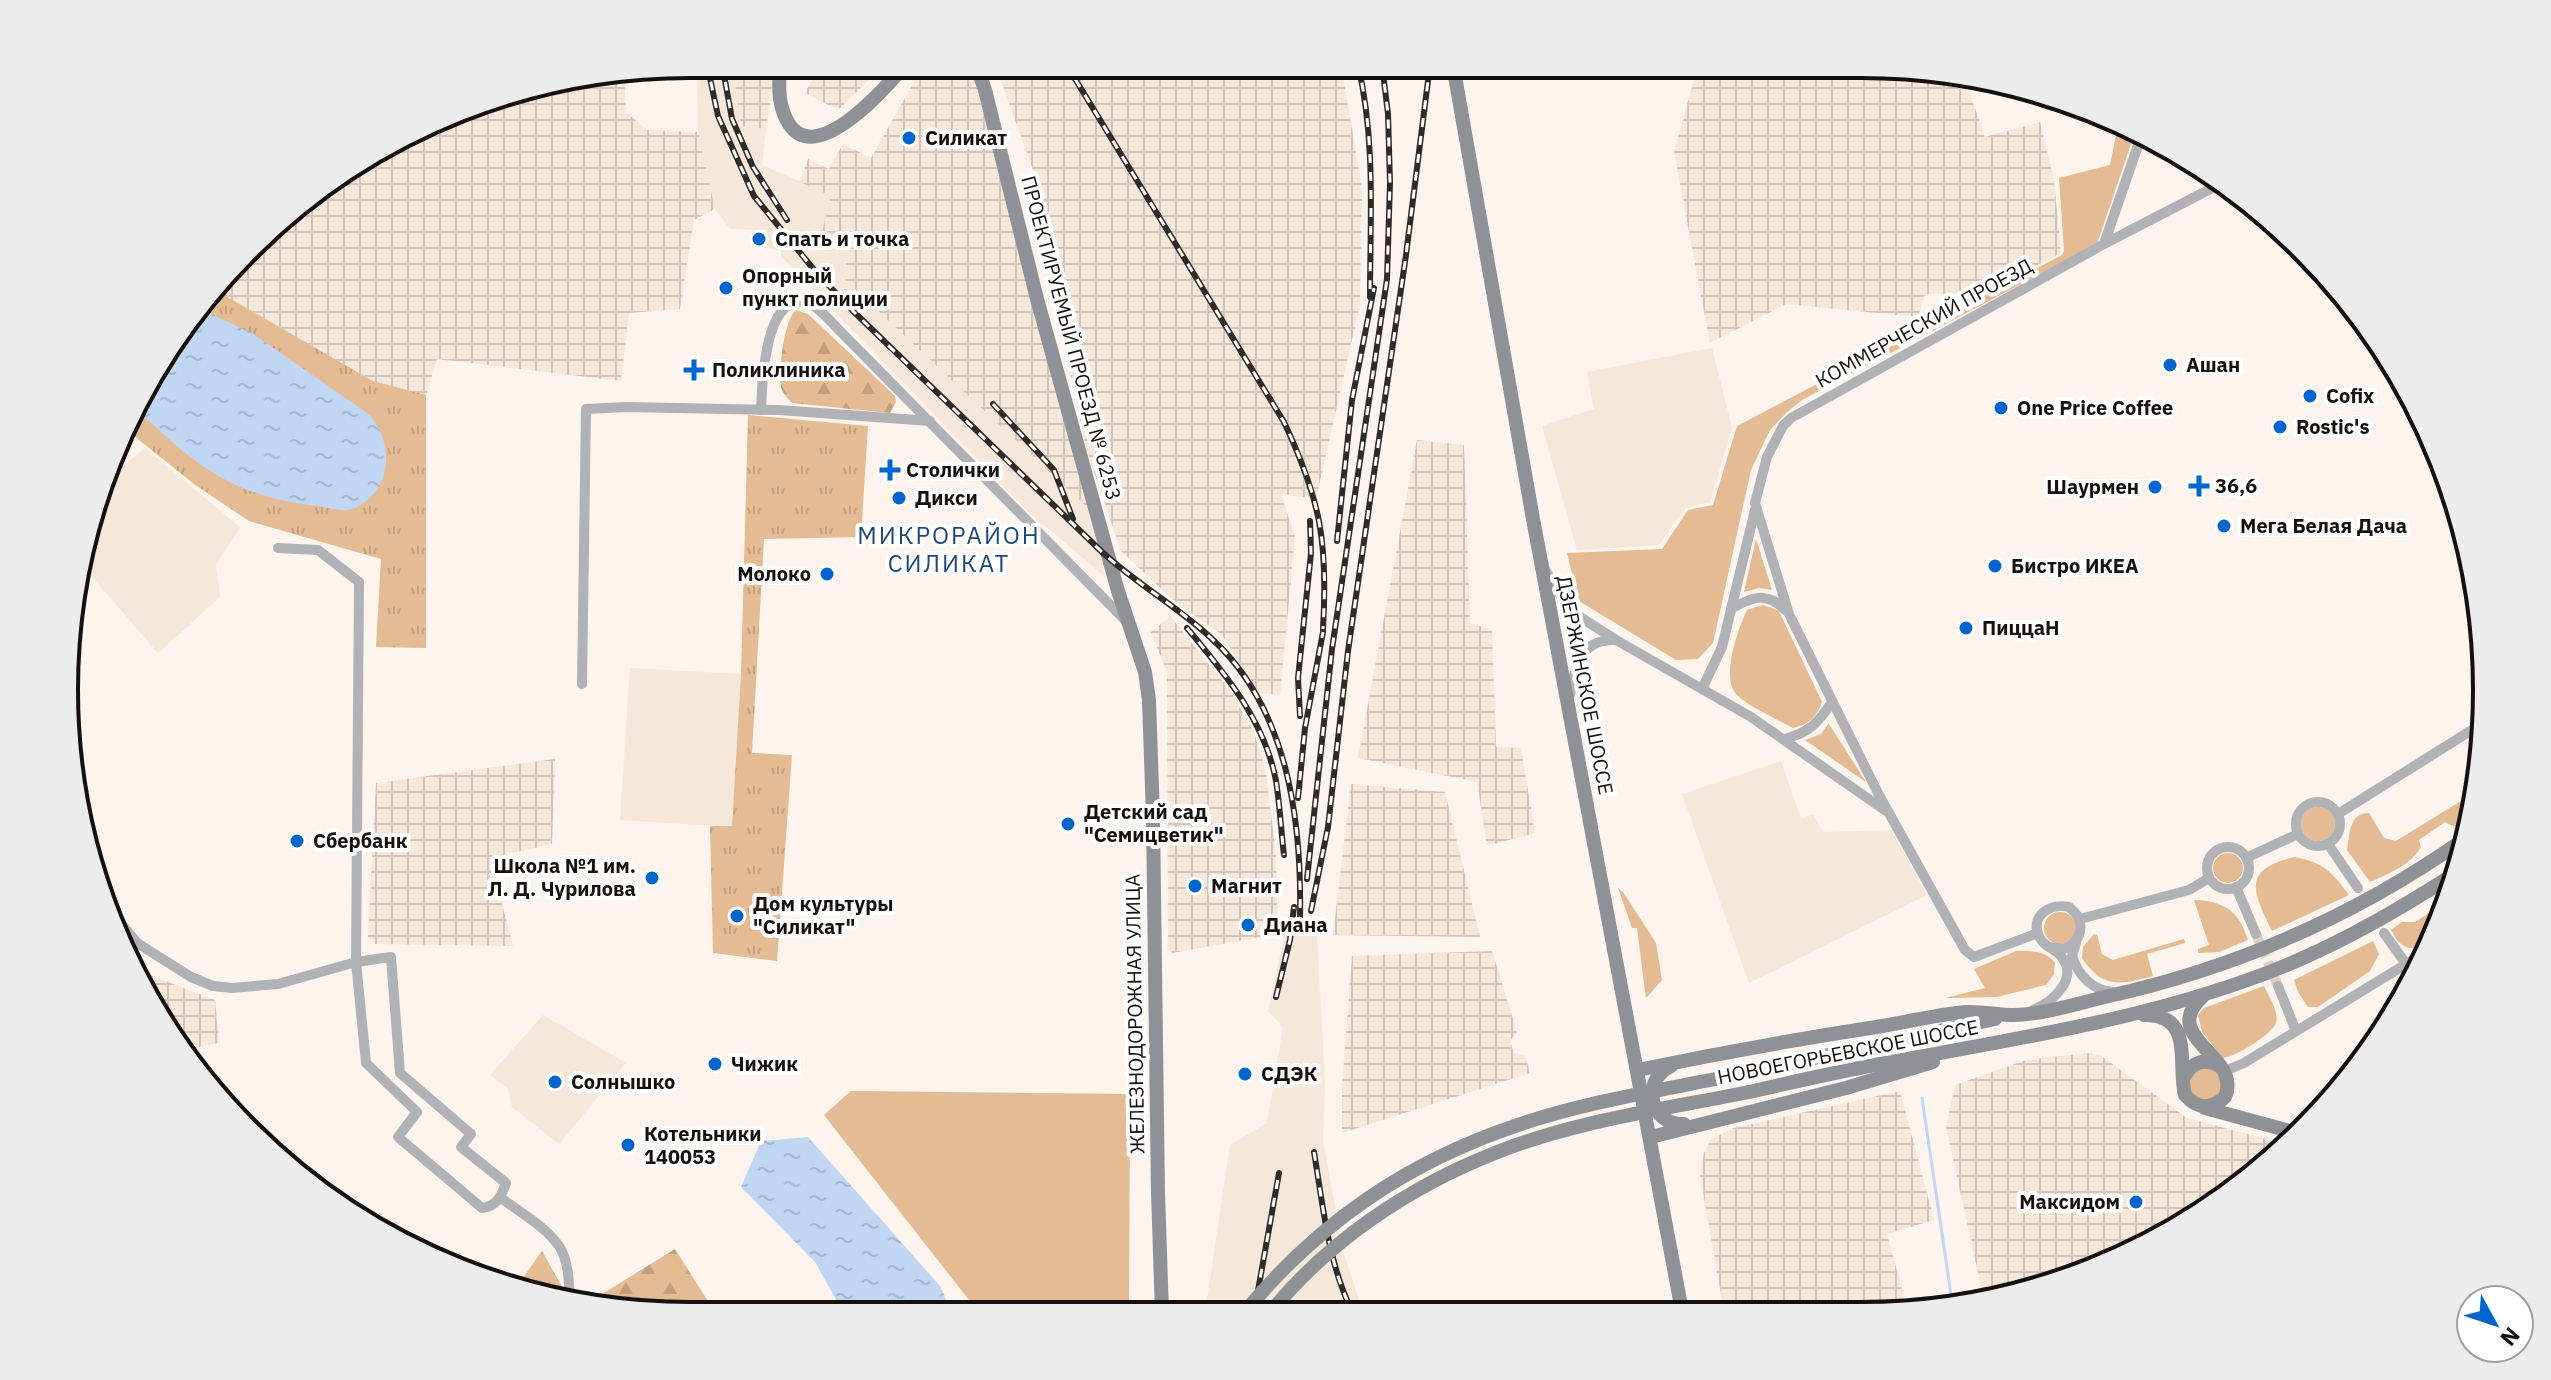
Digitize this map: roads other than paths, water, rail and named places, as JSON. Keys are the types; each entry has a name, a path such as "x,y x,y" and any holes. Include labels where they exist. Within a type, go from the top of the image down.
{"main road":[{"path":"780,78 785,116 793,130 811,136 835,129 861,111 893,78"},
{"name":"ПРОЕКТИРУЕМЫЙ ПРОЕЗД № 6253","path":"981,78 1037,299 1128,623"},
{"name":"ДЗЕРЖИНСКОЕ ШОССЕ","path":"1455,78 1540,554 1680,1302"},
{"name":"ЖЕЛЕЗНОДОРОЖНАЯ УЛИЦА","path":"1128,623 1145,672 1149,700 1162,1302"},
{"name":"НОВОЕГОРЬЕВСКОЕ ШОССЕ","path":"1254,1302 1294,1257 1348,1210 1457,1149 1508,1128 1559,1113 2130,992 2239,960 2290,940 2401,883 2452,848"},
{"name":"НОВОЕГОРЬЕВСКОЕ ШОССЕ","path":"1280,1302 1308,1271 1360,1227 1425,1187 1495,1153 1585,1126 1878,1064 2030,1037 2203,995 2301,959 2354,934 2443,881"},
{"path":"2203,995 2192,1008 2189,1023 2199,1042 2223,1068 2236,1107 2250,1120"},
{"path":"1638,1070 1809,1036 1967,1012 2020,1014"},
{"path":"2123,1016 2149,1015 2167,1021 2174,1028 2180,1037 2185,1095 2199,1106 2286,1130"},
{"path":"1651,1137 2030,1037"},
{"path":"1695,1059 1661,1071 1654,1082 1651,1097 1658,1114 1667,1121 1678,1125 1705,1123"},
{"path":"2184,1077 2188,1069 2204,1061 2223,1068"},
{"path":"2199,1106 2218,1104 2228,1089"}],"street":[{"path":"2104,244 2138,144"},
{"name":"КОММЕРЧЕСКИЙ ПРОЕЗД","path":"2038,933 1974,957 1969,955 1890,815 1789,614 1755,508 1758,488 1767,457 1783,426 1791,418 2104,244 2212,188"},
{"path":"761,410 767,342 788,306 805,302 815,307 930,421 1128,623"},
{"path":"582,684 586,409 761,410 930,421"},
{"path":"1702,689 1722,647 1755,508"},
{"path":"129,933 137,943 191,977 213,986 232,988 278,984 356,962 391,957 400,1073 471,1134 461,1147 506,1183 501,1198 483,1209 398,1137 417,1112 366,1063 356,962 359,582 318,550 278,548"},
{"path":"1540,554 1558,592 1577,615 1784,739 1890,815"},
{"path":"1731,609 1754,597 1764,597 1778,603 1789,614"},
{"path":"1568,703 1580,656 1594,643 1616,640"},
{"path":"1784,739 1803,735 1813,728 1832,702"},
{"path":"2338,814 2472,730"},
{"path":"2325,803 2338,814 2339,831 2328,844 2311,845 2298,834 2297,817 2308,804 2325,803"},
{"path":"2246,858 2298,834"},
{"path":"2328,844 2358,888"},
{"path":"2229,847 2246,858 2247,875 2236,887 2220,888 2209,878 2207,863 2215,851 2229,847"},
{"path":"2080,919 2189,890 2209,878"},
{"path":"2429,890 2441,886"},
{"path":"2236,887 2256,934"},
{"path":"2020,1014 2051,1000 2064,985 2067,976 2059,953 2049,947 2038,933 2041,914 2053,906 2069,907 2080,919 2082,926 2072,956 2086,980 2101,990 2130,992"},
{"path":"2384,933 2406,964"},
{"path":"2049,947 2064,949 2077,940"},
{"path":"2223,1068 2244,1063 2410,962"},
{"path":"2278,986 2296,1031"},
{"path":"501,1198 545,1231 560,1247 566,1264 569,1289"}],"water":[{"path":"208,313 252,333 370,415 383,437 386,461 381,483 370,498 359,506 342,510 250,491 199,464 143,416 181,350"},
{"path":"808,1137 940,1286 947,1302 837,1302 815,1262 741,1187 761,1141"}],"waterway":[{"path":"1922,1098 1951,1295"}],"tunnel":[{"path":"2256,934 2278,986"}],"railway":[{"path":"710,78 718,116 754,196 815,271 1101,551 1198,626 1237,666 1258,698 1274,732 1285,768 1298,843 1300,918"},
{"path":"725,78 732,119 753,167 787,220"},
{"path":"1075,78 1284,422 1297,450 1314,500 1323,547 1323,629"},
{"path":"1361,78 1370,152 1370,297"},
{"path":"1307,879 1332,649 1387,279 1390,183 1384,78"},
{"path":"1311,911 1328,827 1348,651 1406,255 1428,78"},
{"path":"1337,541 1352,400 1374,288"},
{"path":"993,404 1054,470 1073,519"},
{"path":"1300,716 1298,678 1311,553 1310,521"},
{"path":"1187,628 1242,699 1263,738 1276,781 1284,855"},
{"path":"1298,798 1305,728 1323,632"},
{"path":"1276,997 1290,940 1294,907"},
{"path":"1314,1152 1332,1254 1348,1302"},
{"path":"1256,1302 1279,1173"}],"place":[{"name":"Силикат","path":"909,138"},
{"name":"Спать и точка","path":"759,239"},
{"name":"Опорный пункт полиции","path":"726,288"},
{"name":"Ашан","path":"2170,365"},
{"name":"Поликлиника","path":"694,370"},
{"name":"Cofix","path":"2310,396"},
{"name":"One Price Coffee","path":"2001,408"},
{"name":"Rostic's","path":"2280,427"},
{"name":"Столички","path":"890,470"},
{"name":"36,6","path":"2199,486"},
{"name":"Шаурмен","path":"2155,487"},
{"name":"Дикси","path":"899,498"},
{"name":"Мега Белая Дача","path":"2224,526"},
{"name":"Бистро ИКЕА","path":"1995,566"},
{"name":"Молоко","path":"827,574"},
{"name":"ПиццаН","path":"1966,628"},
{"name":"Детский сад \"Семицветик\"","path":"1068,824"},
{"name":"Сбербанк","path":"297,841"},
{"name":"Школа №1 им. Л. Д. Чурилова","path":"652,878"},
{"name":"Магнит","path":"1195,886"},
{"name":"Дом культуры \"Силикат\"","path":"737,916"},
{"name":"Диана","path":"1248,925"},
{"name":"Чижик","path":"715,1064"},
{"name":"СДЭК","path":"1245,1074"},
{"name":"Солнышко","path":"555,1082"},
{"name":"Котельники 140053","path":"628,1145"},
{"name":"Максидом","path":"2136,1202"}],"district":[{"name":"МИКРОРАЙОН СИЛИКАТ","path":"949,550"}]}
